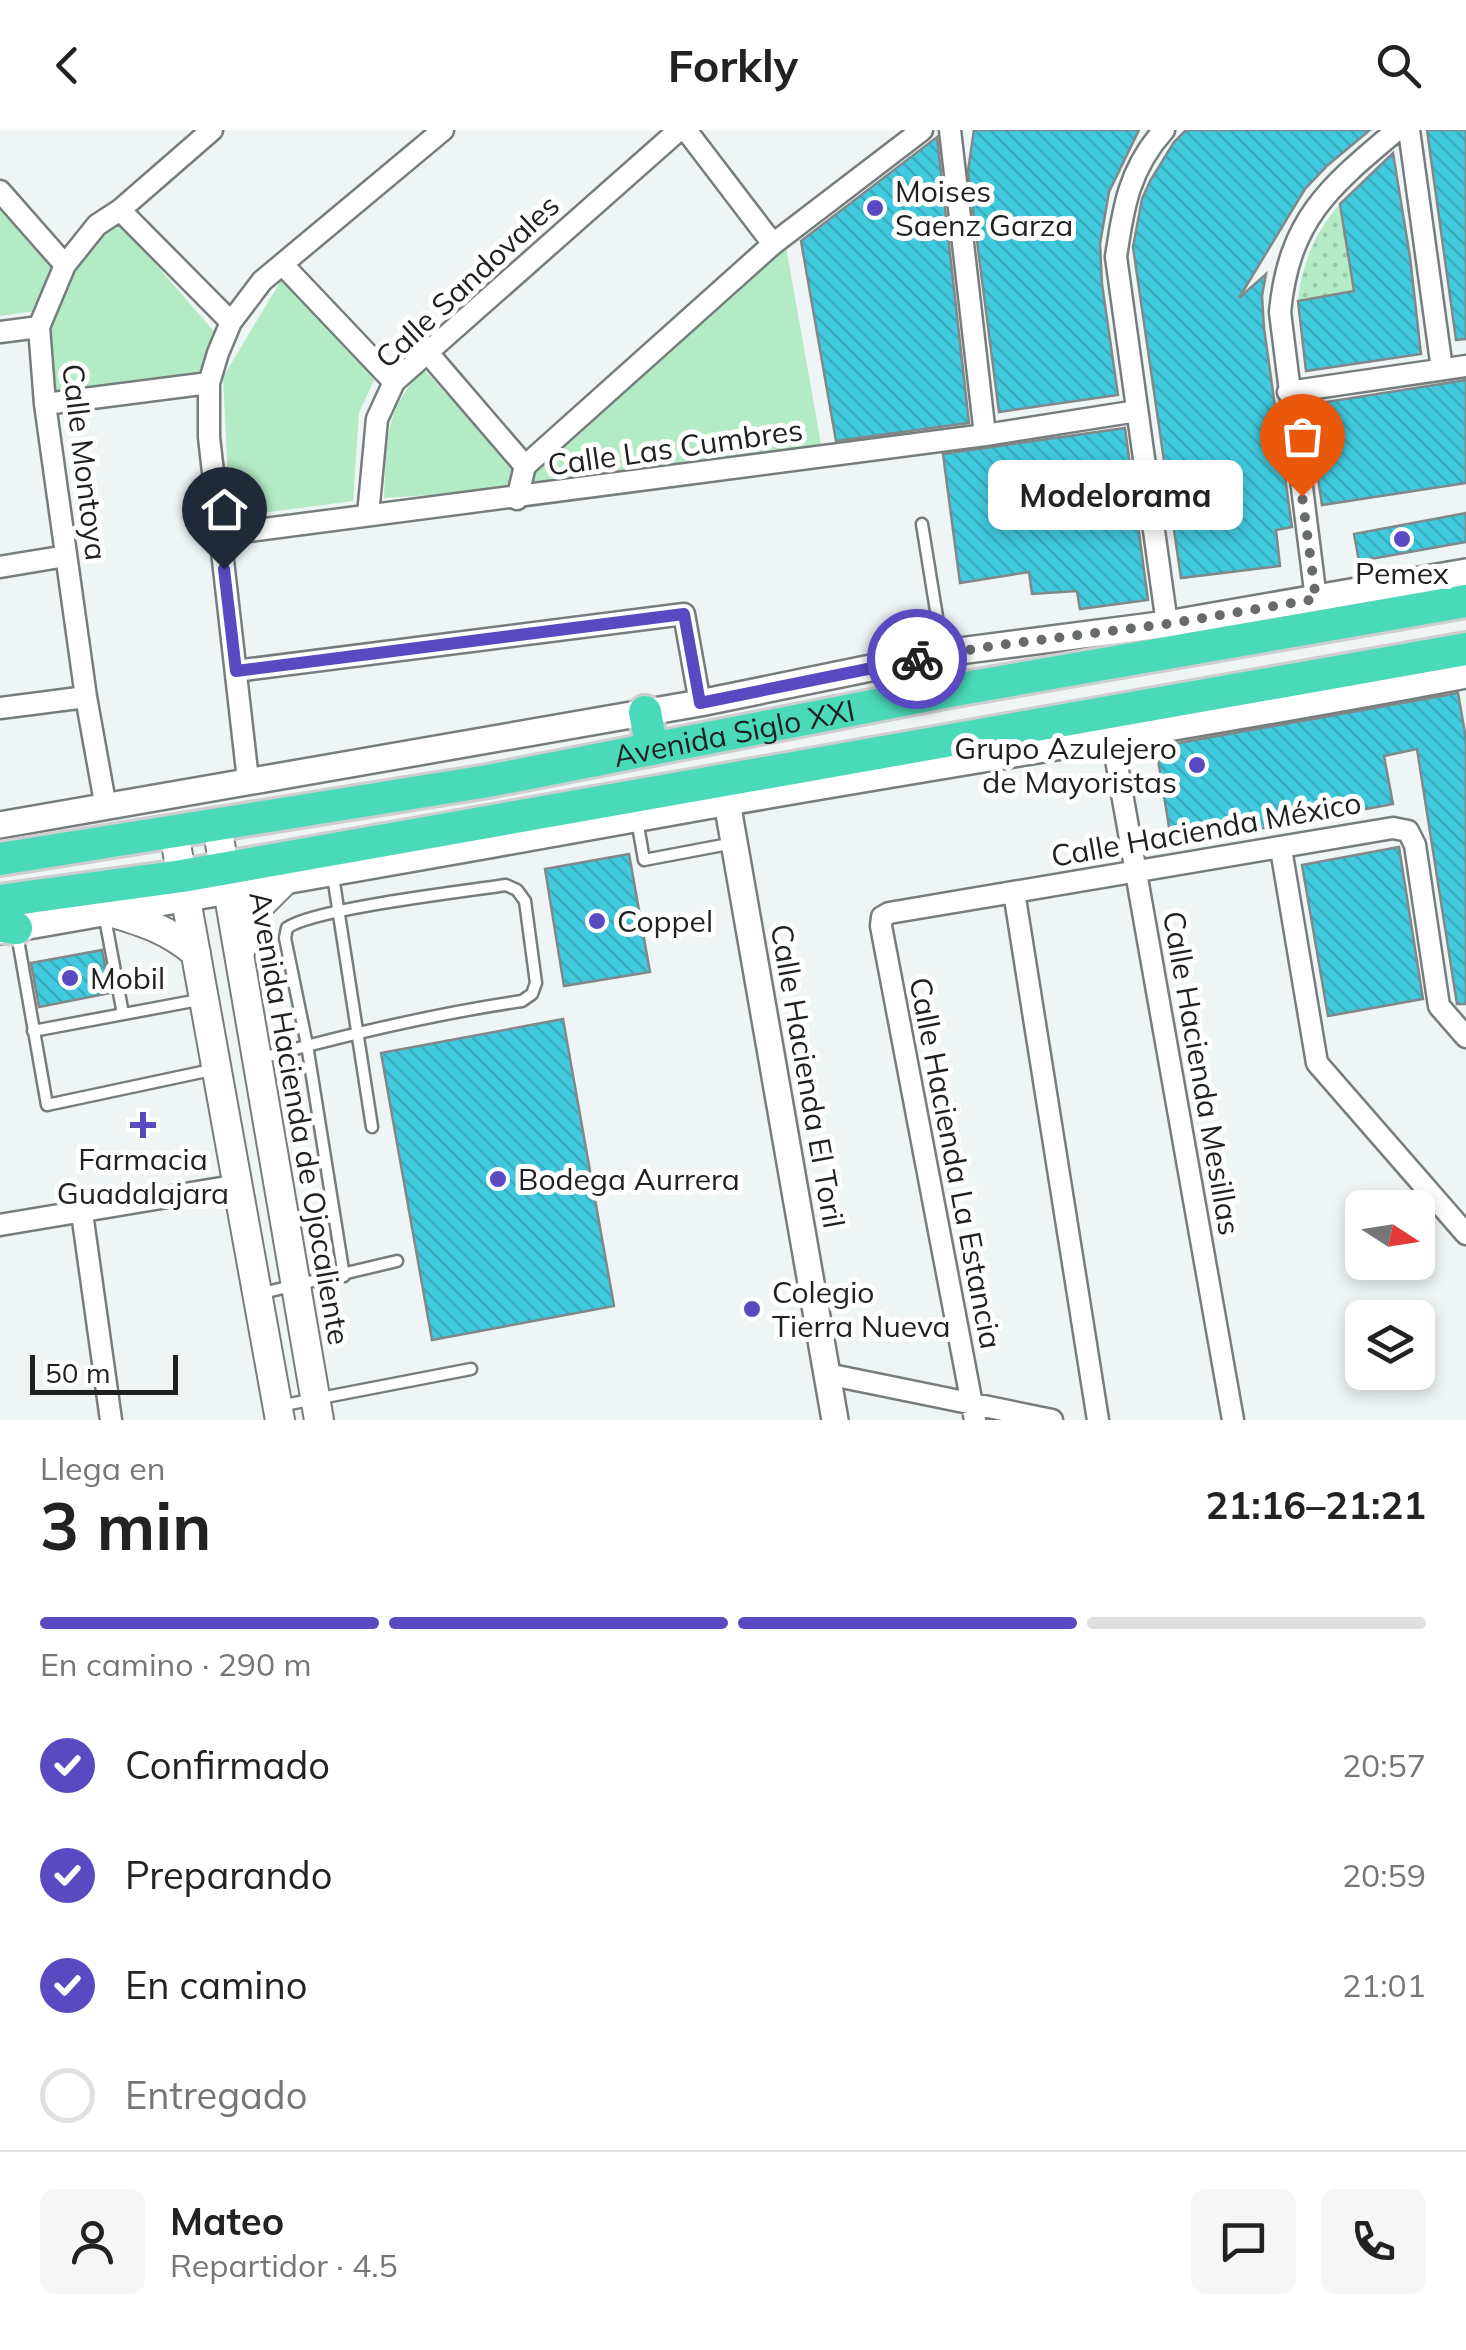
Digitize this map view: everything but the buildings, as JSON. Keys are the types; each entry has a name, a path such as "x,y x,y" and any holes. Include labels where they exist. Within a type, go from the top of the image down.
{"highway":[{"name":"Avenida Siglo XXI","path":"0,859 217,826 652,749 1399,599 1466,601"},
{"name":"Avenida Siglo XXI","path":"4,921 1264,700 1466,650"},
{"path":"645,712 652,749"}],"main road":[{"name":"Avenida Hacienda de Ojocaliente","path":"217,826 317,1410"},
{"path":"174,833 279,1413"},
{"path":"239,960 250,915 281,884"},
{"path":"107,913 164,929 196,953"}],"street":[{"name":"Calle Montoya","path":"106,808 44,404 39,327 65,265 96,226 212,130"},
{"path":"248,780 209,438 209,383 231,322 262,280 284,266 443,130"},
{"path":"682,130 774,244"},
{"name":"Calle Sandovales","path":"368,515 376,420 394,382 682,130"},
{"path":"517,499 525,466 774,244 922,130"},
{"path":"950,130 985,436"},
{"path":"1164,130 1151,144 1124,199 1116,257 1167,624"},
{"path":"1316,599 1280,312 1284,275 1294,242 1316,203 1397,130"},
{"path":"1409,130 1442,369"},
{"path":"0,191 65,265"},
{"path":"120,210 231,322"},
{"path":"284,266 394,382"},
{"path":"0,332 39,327"},
{"path":"426,352 525,466"},
{"path":"1288,392 1466,366"},
{"path":"44,404 209,383"},
{"name":"Calle Las Cumbres","path":"220,536 985,436 1136,411"},
{"path":"0,567 66,556"},
{"name":"Avenida Siglo XXI","path":"0,825 700,703 944,653 1167,624 1316,599 1399,599 1466,572"},
{"path":"236,671 684,614 700,703"},
{"name":"Avenida Siglo XXI","path":"226,880 281,884 1112,737 1264,700 1466,676"},
{"path":"0,708 86,697"},
{"name":"Calle Hacienda Mesillas","path":"1112,737 1233,1420"},
{"name":"Calle Hacienda El Toril","path":"728,802 835,1420"},
{"name":"Calle Hacienda México","path":"882,918 889,913 1393,828 1408,831 1415,845 1439,1006 1466,1037"},
{"path":"1281,848 1317,1063 1466,1234"},
{"name":"Avenida Siglo XXI","path":"4,921 107,913 184,888"},
{"path":"1014,892 1098,1420"},
{"name":"Calle Hacienda La Estancia","path":"882,918 973,1412"},
{"path":"0,1225 238,1185"},
{"path":"82,1212 111,1420"},
{"path":"828,1374 973,1412 1052,1420"}],"lane":[{"path":"922,524 949,690"},
{"path":"637,819 644,860 734,843"},
{"path":"333,875 372,1127"},
{"path":"257,1059 307,1045 360,1032 522,1001 532,994 536,983 525,901 517,890 506,885 339,913 287,928 284,938 307,1045 344,1276"},
{"path":"107,913 124,1014"},
{"path":"4,921 34,1031 46,1106 217,1068"},
{"path":"34,1031 205,999"},
{"path":"258,1294 397,1261"},
{"path":"279,1413 317,1410 471,1369"}],"green space":[{"path":"1340,204 1354,291 1298,301 1311,249"},
{"path":"0,207 53,267 35,311 0,316"},
{"path":"120,223 218,336 201,371 50,397 48,341 59,302 84,257"},
{"path":"786,247 821,444 530,492 535,471"},
{"path":"282,279 375,378 359,413 353,501 230,517 223,377"},
{"path":"424,370 516,469 506,490 384,498 387,445 394,413"}],"way so far":[{"path":"917,659 1316,599 1302,496"}],"place":[{"name":"Moises Saenz Garza","path":"875,208"},
{"name":"Modelorama","path":"1302,496"},
{"name":"Pemex","path":"1402,539"},
{"name":"Grupo Azulejero de Mayoristas","path":"1197,765"},
{"name":"Coppel","path":"597,921"},
{"name":"Mobil","path":"70,978"},
{"name":"Farmacia Guadalajara","path":"143,1125"},
{"name":"Bodega Aurrera","path":"498,1179"},
{"name":"Colegio Tierra Nueva","path":"752,1309"}],"route":[{"path":"224,569 236,671 684,614 700,703 917,659"}]}
